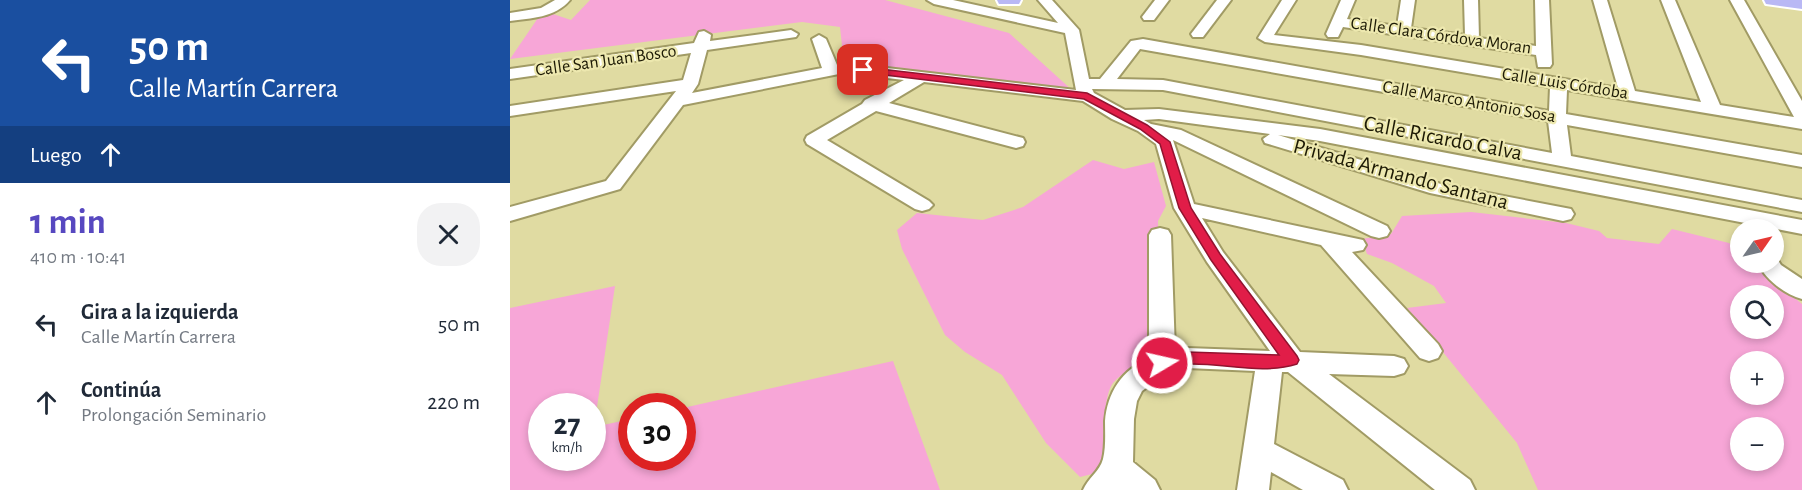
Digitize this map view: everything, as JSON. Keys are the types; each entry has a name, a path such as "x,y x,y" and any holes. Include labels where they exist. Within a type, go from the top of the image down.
{"main road":[{"path":"1005,0 1013,0"},
{"path":"1772,0 1802,4"}],"street":[{"path":"510,17 525,0"},
{"path":"510,17 545,12 556,8 563,0"},
{"path":"934,0 1072,30"},
{"path":"1045,0 1072,30 1092,88 1118,115 1143,127 1165,142 1185,208 1281,361 1459,490"},
{"path":"1149,17 1162,0"},
{"path":"1198,34 1224,0"},
{"name":"Calle Luis Córdoba","path":"1289,0 1265,38 1552,78 1628,94 1802,124"},
{"path":"1328,45 1348,0"},
{"path":"1403,31 1408,0"},
{"path":"1471,0 1472,41"},
{"path":"1542,0 1542,51 1552,78 1562,161"},
{"path":"1600,0 1628,94"},
{"path":"1668,0 1713,109"},
{"path":"1737,0 1802,116"},
{"name":"Calle Clara Córdova Moran","path":"1340,22 1542,51"},
{"name":"Calle San Juan Bosco","path":"510,83 550,73 791,37"},
{"path":"819,39 831,70"},
{"name":"Calle Marco Antonio Sosa","path":"1092,88 1136,44 1802,161"},
{"path":"510,214 614,184 690,84 701,50"},
{"path":"771,64 776,81"},
{"name":"Calle Ricardo Calva","path":"677,101 844,68 1092,88 1163,85 1802,206"},
{"name":"Calle San Juan Bosco","path":"510,74 550,73"},
{"path":"921,76 814,140 922,205"},
{"path":"512,114 690,84"},
{"path":"1785,87 1802,89"},
{"path":"871,104 1016,142"},
{"path":"1118,115 1159,114 1320,135 1802,228"},
{"name":"Privada Armando Santana","path":"1240,125 1277,141 1437,189 1563,214"},
{"path":"1143,127 1174,134 1379,231"},
{"path":"1320,135 1356,166"},
{"path":"1185,208 1354,245"},
{"path":"1160,235 1162,363"},
{"path":"1328,239 1429,351"},
{"path":"1776,273 1802,291"},
{"path":"1144,490 1108,479 1120,402 1131,382 1162,363 1187,358 1394,366"},
{"path":"1253,490 1281,361"},
{"path":"1260,451 1332,490"}],"shaded area":[{"path":"590,0 885,0 1009,33 1073,91 844,64 840,27 802,22 510,59 540,15 553,14 571,20"},
{"path":"1093,160 1124,169 1154,162 1166,206 1158,221 1160,352 1129,370 1113,383 1109,390 1105,410 1105,462 1096,473 1080,477 1046,443 1002,375 965,352 945,335 902,249 897,230 917,213 983,220 1023,207"},
{"path":"1471,212 1566,223 1599,231 1607,238 1659,244 1672,229 1729,243 1730,273 1764,273 1779,285 1730,285 1730,339 1784,339 1784,289 1802,304 1802,490 1538,490 1517,443 1407,308 1446,303 1434,286 1392,263 1367,254 1362,239 1391,234 1402,216"},
{"path":"615,286 599,393 528,393 528,471 606,471 606,424 618,422 618,471 696,471 696,405 893,361 940,490 510,490 510,308"}],"route":[{"path":"863,70 1087,96 1157,135 1165,142 1185,208 1215,257 1291,360 1270,363 1187,358 1162,363"}]}
